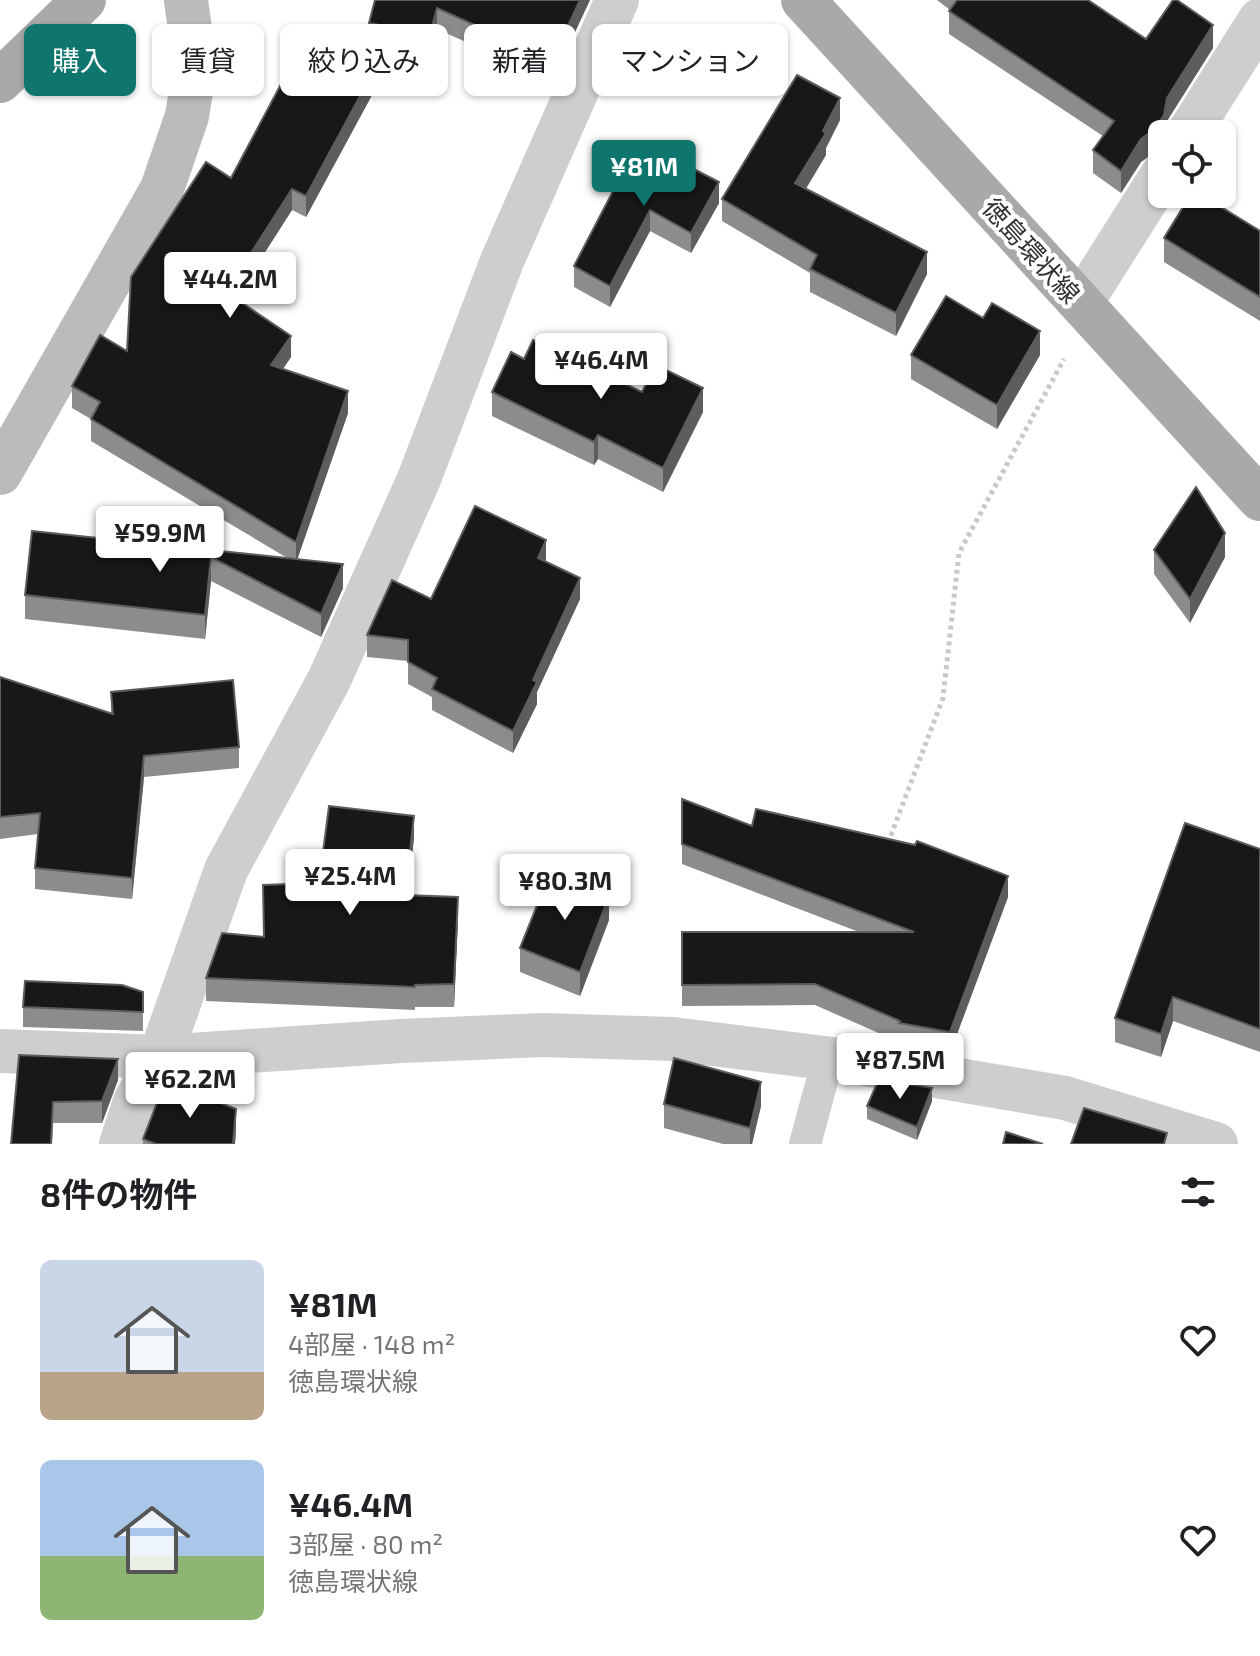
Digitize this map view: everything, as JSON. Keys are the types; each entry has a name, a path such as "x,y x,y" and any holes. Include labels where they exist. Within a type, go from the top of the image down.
{"main road":[{"path":"0,81 84,0"},
{"name":"徳島環状線","path":"803,0 1260,499"}],"street":[{"path":"0,473 162,189 187,116 192,85 192,44 186,0"},
{"path":"121,1144 135,1101 160,1057 226,870 329,680 419,479 502,261 617,0"},
{"path":"1197,120 1260,20"},
{"path":"1085,308 1148,199"},
{"path":"0,1051 160,1057 542,1035 673,1039 828,1059 1065,1098 1216,1144"}],"lane":[{"path":"805,1144 828,1059"}],"path":[{"path":"883,856 943,698 959,553 1085,308"}],"building":[{"path":"375,0 580,0 569,24 472,24 437,8 433,24 369,23"},
{"path":"957,0 1088,0 1146,39 1173,0 1177,0 1213,25 1167,98 1164,115 1161,120 1148,120 1148,134 1141,139 1121,171 1093,150 1114,121 949,11"},
{"path":"797,75 840,98 823,131 826,133 795,183 927,252 896,313 810,269 817,255 722,199 784,96 788,96 788,90"},
{"path":"280,86 280,96 360,96 306,196 292,189 226,292 291,336 271,365 348,391 296,542 91,419 100,402 72,386 100,335 127,351 131,277 206,162 231,178"},
{"path":"639,141 719,182 691,233 650,210 610,286 574,266"},
{"path":"1182,208 1223,208 1260,231 1260,297 1164,238"},
{"path":"946,296 983,318 992,303 1040,331 997,405 911,355"},
{"path":"533,340 642,392 656,365 703,388 663,468 598,435 594,442 492,392 511,352 524,359"},
{"path":"1196,487 1225,533 1190,599 1154,550"},
{"path":"475,506 546,540 538,558 580,578 513,731 432,689 437,678 408,662 408,640 367,635 392,580 431,599"},
{"path":"32,531 343,564 321,614 211,557 205,615 25,595"},
{"path":"0,677 113,714 111,692 233,680 239,747 144,756 132,878 35,868 40,813 0,817"},
{"path":"682,799 752,826 756,809 915,845 917,841 1008,876 950,1032 899,1023 815,984 682,985 682,932 914,932 682,844"},
{"path":"329,806 414,816 405,895 458,897 454,984 415,987 206,978 222,933 264,937 263,885 319,883"},
{"path":"1185,823 1260,849 1260,1029 1173,997 1161,1034 1115,1018"},
{"path":"550,873 609,896 580,972 520,948"},
{"path":"25,981 122,985 143,992 143,1012 23,1007"},
{"path":"19,1055 118,1059 102,1101 53,1102 51,1144 11,1144"},
{"path":"674,1058 761,1082 750,1128 664,1104"},
{"path":"879,1079 932,1088 917,1127 867,1106"},
{"path":"165,1082 236,1109 233,1144 156,1144 143,1139"},
{"path":"1084,1108 1167,1133 1164,1144 1071,1144"},
{"path":"1006,1132 1043,1144 1003,1144"}]}
